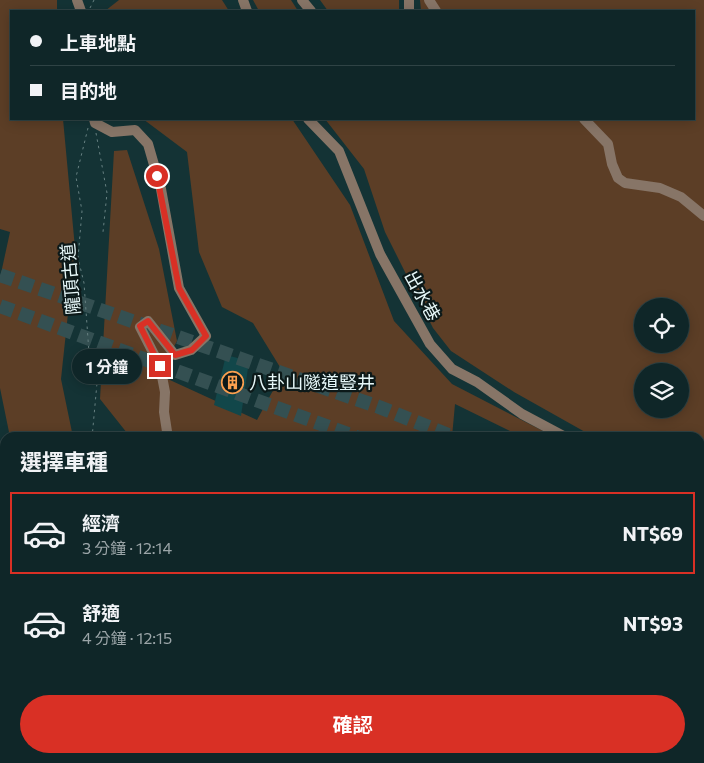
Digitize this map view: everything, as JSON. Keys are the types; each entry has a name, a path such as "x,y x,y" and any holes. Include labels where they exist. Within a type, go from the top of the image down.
{"street":[{"path":"302,0 310,10"},
{"name":"出水巷","path":"309,120 339,152 380,254 430,344 452,369 477,382 522,414 556,432"},
{"path":"585,120 608,144 612,164 618,178 626,183 660,188 681,197 704,216"},
{"path":"94,121 112,132 135,130 148,144 161,189 179,288 206,336 192,350 175,355 148,321 140,326 160,366 165,392 164,412 167,432"}],"path":[{"path":"94,121 106,193 103,232"},
{"name":"隴頂古道","path":"93,432 97,383 89,353 84,283 78,258 82,211 76,177 88,128 94,121"}],"shaded area":[{"path":"0,0 57,0 57,10 10,10 10,120 63,120 75,248 61,379 72,432 9,432 0,388 0,278 10,232 0,229"},
{"path":"119,0 222,0 228,10 106,10"},
{"path":"253,0 291,0 297,10 258,10"},
{"path":"320,0 399,0 399,10 327,10"},
{"path":"420,0 704,0 704,432 585,432 514,392 451,351 433,328 385,232 364,169 326,120 695,120 695,10 421,10"},
{"path":"144,120 293,120 350,205 394,321 452,384 545,432 512,432 455,404 452,432 126,432 100,399 114,151 127,150 159,249 177,341 159,375 257,420 283,372 253,323 222,307 199,252 187,152"}],"building":[{"name":"八卦山隧道豎井","path":"226,355 249,361 241,416 214,405"}],"tunnel":[{"path":"0,275 379,407 441,432"},
{"path":"0,306 343,432"}],"place":[{"name":"八卦山隧道豎井","path":"233,383"}],"route":[{"path":"157,176 161,189 170,250 179,288 206,336 192,350 175,355 148,321 140,326 160,366"}]}
